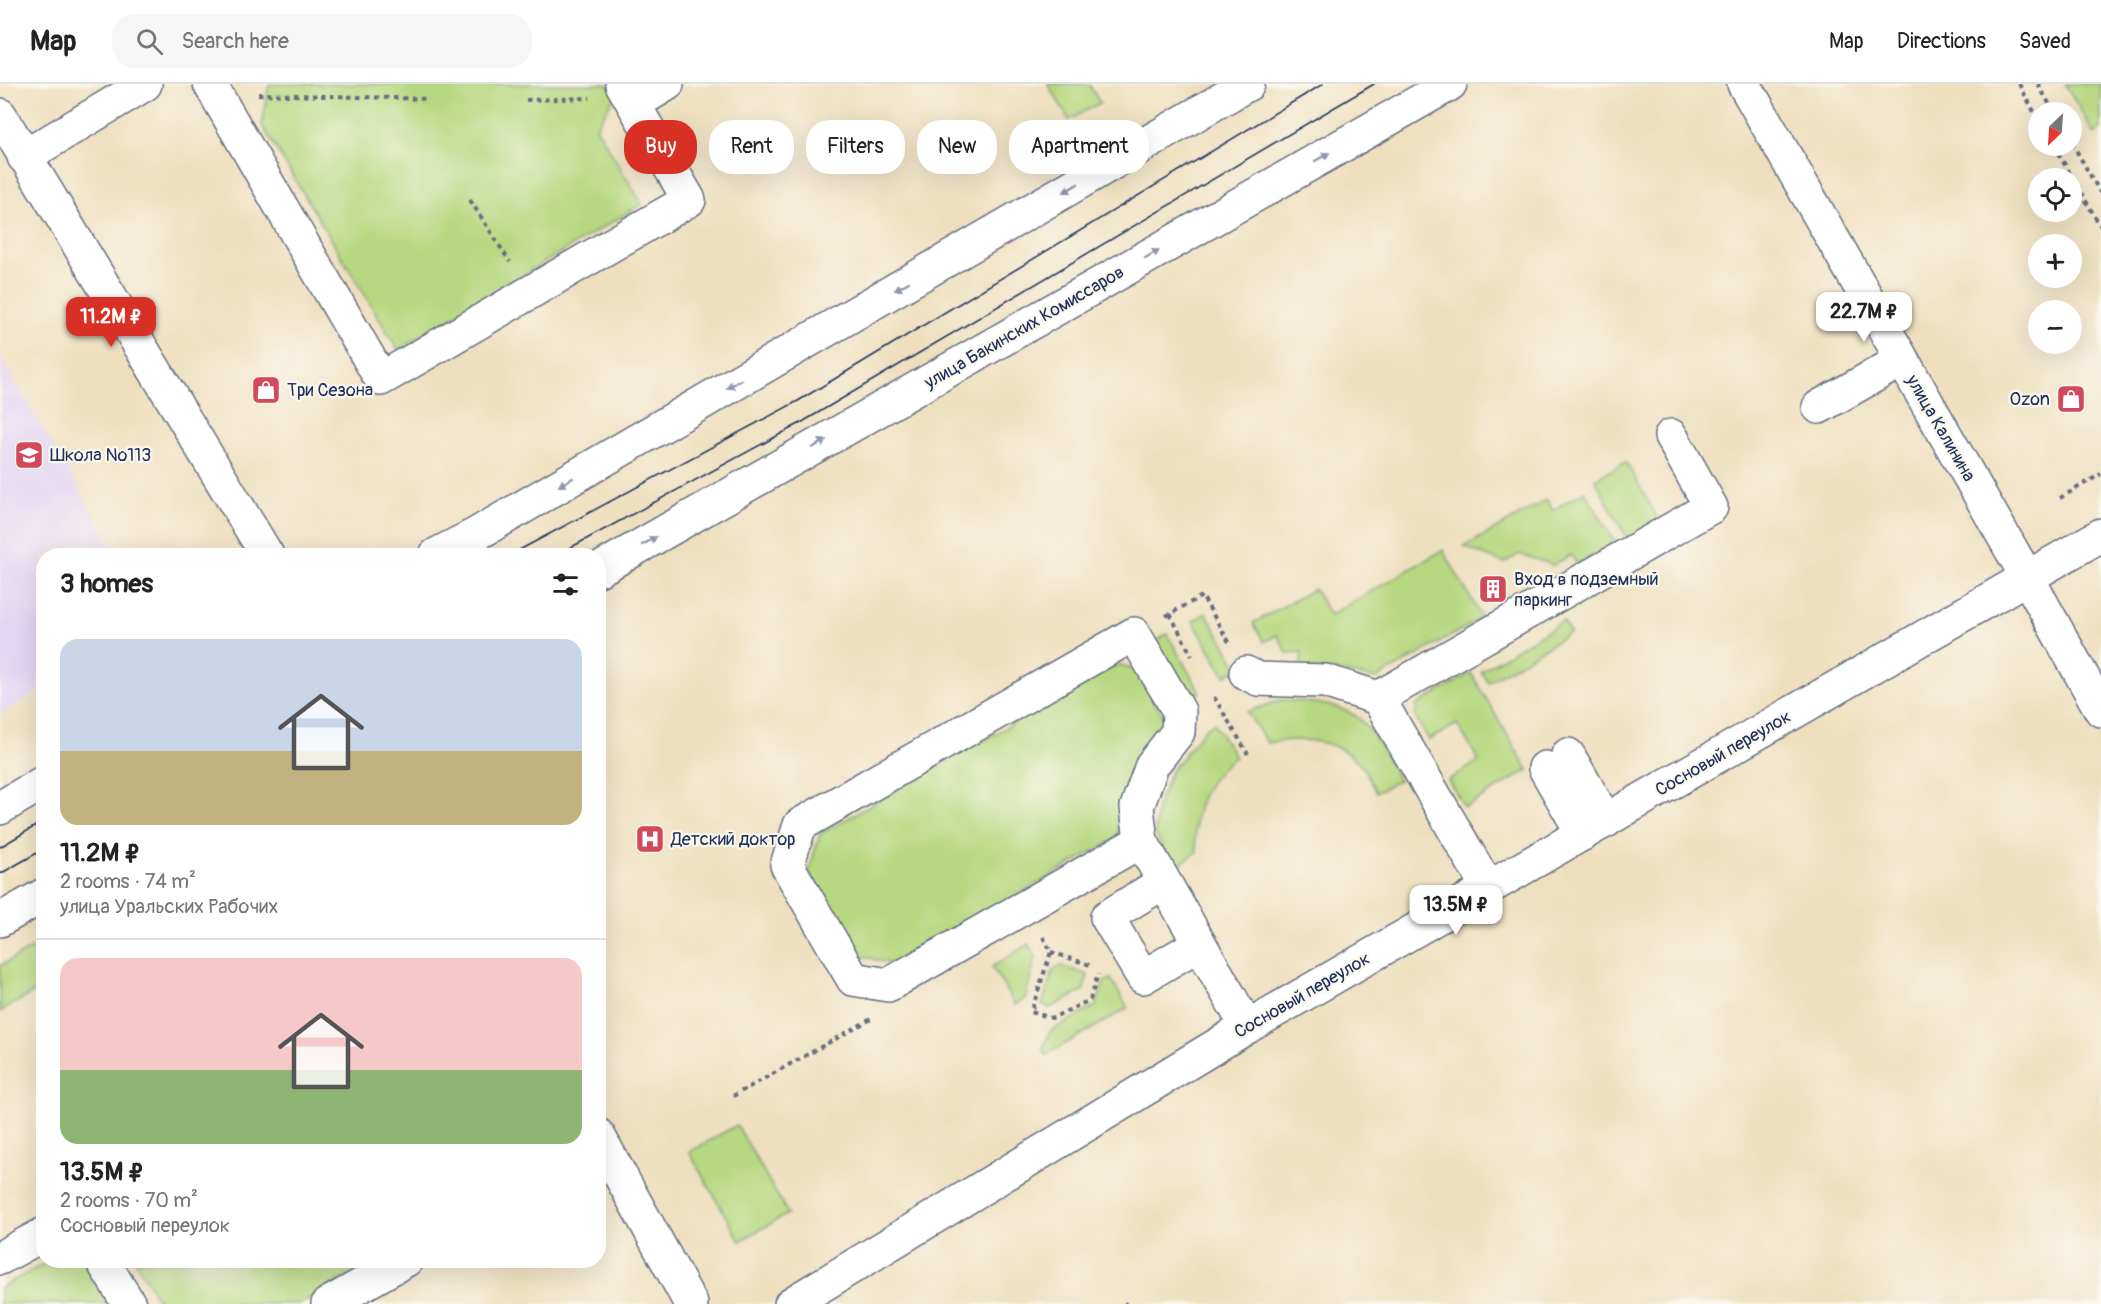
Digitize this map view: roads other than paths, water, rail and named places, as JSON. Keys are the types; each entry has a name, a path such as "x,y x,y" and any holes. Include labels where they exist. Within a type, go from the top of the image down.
{"street":[{"path":"24,157 145,84"},
{"path":"212,89 381,379 690,201 628,95 667,84"},
{"path":"450,548 1248,84"},
{"name":"улица Бакинских Комиссаров","path":"606,565 1450,84"},
{"name":"улица Калинина","path":"1744,84 2101,710"},
{"path":"0,115 263,548"},
{"path":"1819,407 1902,360"},
{"path":"1378,698 1711,507 1671,436"},
{"name":"Сосновый переулок","path":"791,1304 1247,1027 2101,535"},
{"path":"1141,841 888,985 853,979 787,865 800,825 1134,634 1179,711 1178,732 1152,765 1137,807 1141,841 1247,1027"},
{"path":"1246,673 1258,679 1325,681 1378,698 1488,888"},
{"path":"1556,762 1594,827"},
{"path":"0,808 36,787"},
{"path":"1164,882 1107,917 1143,977 1199,944"},
{"path":"0,920 36,900"},
{"path":"606,1150 691,1304"},
{"path":"0,1258 36,1238"},
{"path":"107,1268 129,1304"},
{"path":"328,1304 392,1268"}],"tram line":[{"path":"523,548 798,401 1323,84"},
{"path":"570,548 799,424 1374,84"},
{"path":"0,847 36,826"},
{"path":"0,874 36,854"}],"place":[{"name":"Три Сезона","path":"266,390"},
{"name":"Ozon","path":"2071,399"},
{"name":"Школа №113","path":"29,455"},
{"name":"Вход в подземный паркинг","path":"1493,589"},
{"name":"Детский доктор","path":"650,839"}]}
